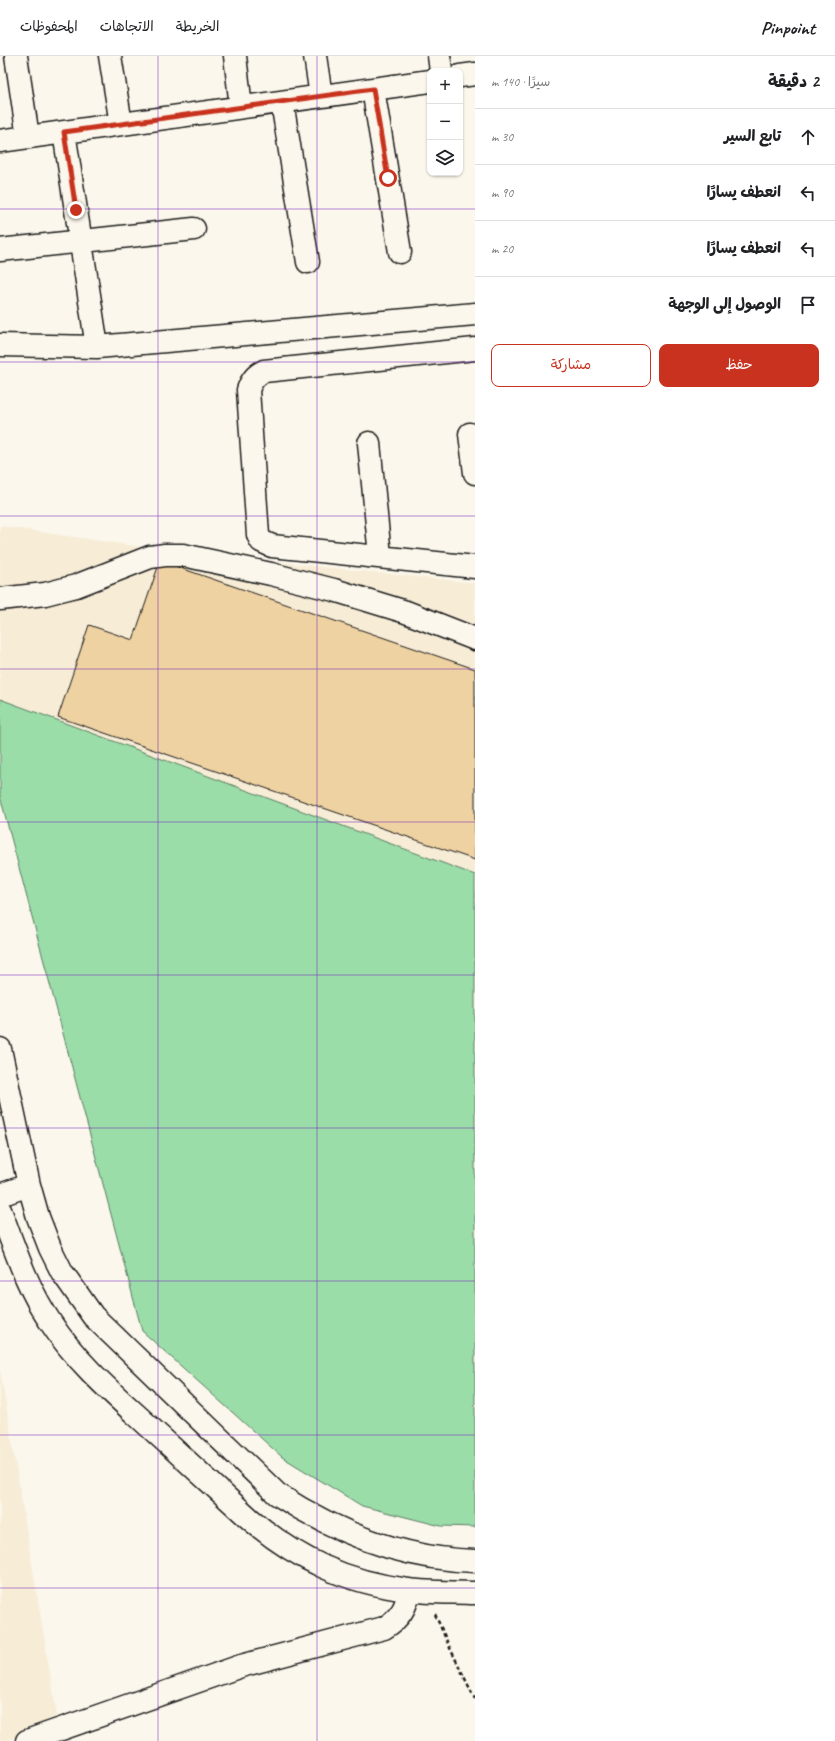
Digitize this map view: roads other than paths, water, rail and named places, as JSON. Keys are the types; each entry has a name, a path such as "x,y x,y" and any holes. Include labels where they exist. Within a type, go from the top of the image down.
{"street":[{"path":"16,56 28,137"},
{"path":"110,56 120,124"},
{"path":"235,56 241,107"},
{"path":"315,56 321,96"},
{"path":"439,56 441,68"},
{"path":"463,76 475,74"},
{"path":"0,141 427,81"},
{"path":"373,89 400,252"},
{"path":"282,102 308,262"},
{"path":"64,132 97,347"},
{"path":"0,250 194,229"},
{"path":"0,345 97,347 475,314"},
{"path":"475,349 264,371 254,377 248,390 258,535 261,541 272,546 475,567"},
{"path":"470,434 475,473"},
{"path":"369,443 380,556"},
{"path":"0,599 44,594 76,586 150,557 183,555 271,574 334,590 406,612 475,639"},
{"path":"0,1049 29,1186 38,1218 50,1248 66,1278 93,1316 277,1494 328,1524 368,1540 412,1553 475,1561"},
{"path":"0,1195 29,1186"},
{"path":"0,1210 25,1277 51,1324 69,1347 112,1393 250,1519 278,1542 322,1567 373,1585 417,1591 475,1593"},
{"path":"27,1741 241,1666 384,1628 394,1622 417,1591"}]}
